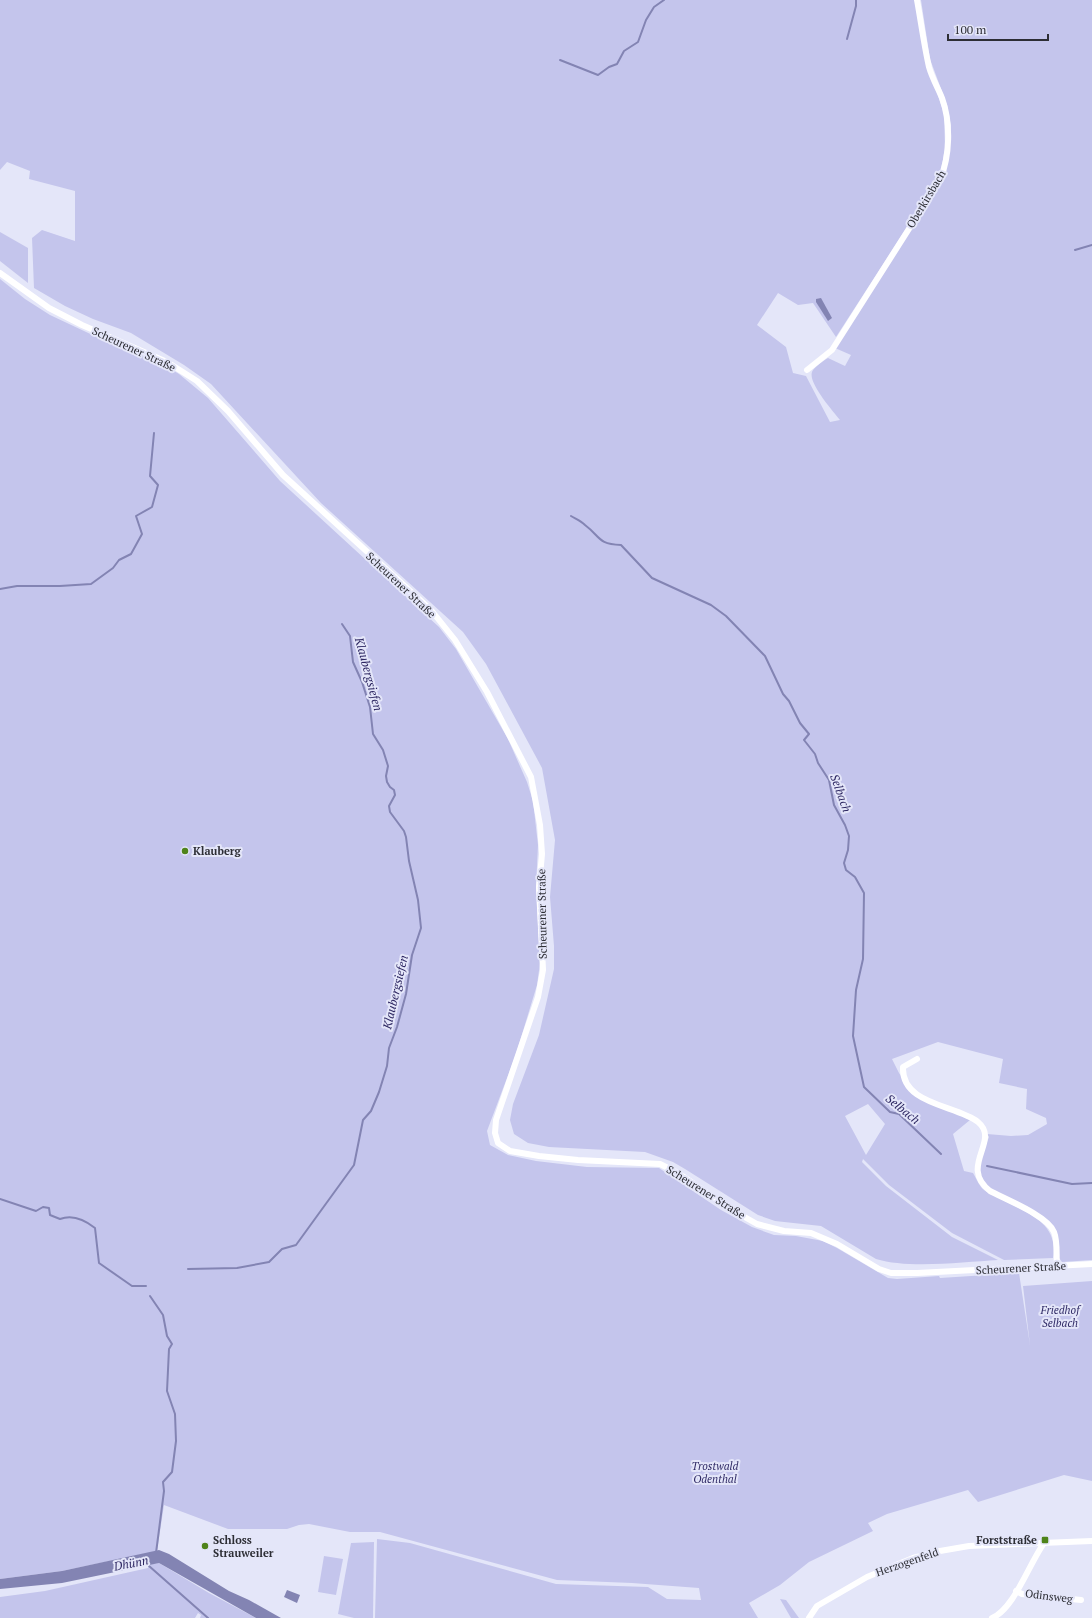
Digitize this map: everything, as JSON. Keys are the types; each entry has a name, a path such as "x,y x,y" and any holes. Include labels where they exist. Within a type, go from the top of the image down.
{"street":[{"name":"Oberkirsbach","path":"807,370 832,350 940,180 945,168 947,146 946,115 942,97 929,67 917,0"},
{"name":"Scheurener Straße","path":"0,273 49,308 82,325 167,362 197,381 228,411 283,475 431,610 455,640 487,692 531,777 540,825 542,854 539,887 543,945 538,997 496,1120 495,1133 498,1143 510,1151 539,1156 578,1160 660,1164 678,1172 734,1211 757,1224 784,1231 811,1233 837,1244 880,1269 891,1272 930,1272 1092,1264"},
{"path":"917,1059 903,1067 903,1074 908,1085 920,1096 970,1117 979,1123 984,1130 984,1142 976,1167 977,1176 982,1185 990,1191 1044,1220 1053,1230 1056,1239 1056,1266"},
{"name":"Herzogenfeld","path":"809,1618 817,1606 867,1576 913,1558 940,1550 969,1546 1092,1540"},
{"path":"992,1618 1004,1611 1034,1556 1044,1543"},
{"name":"Odinsweg","path":"1016,1591 1022,1594 1081,1600"}],"green space":[{"path":"0,0 916,0 925,56 944,114 945,148 940,176 836,337 813,303 798,305 778,293 757,325 786,347 793,373 806,376 830,422 840,420 817,390 812,377 812,372 821,362 828,358 845,366 851,355 835,348 944,178 951,126 947,105 930,59 921,0 1092,0 1092,1260 1062,1262 1059,1258 1053,1227 988,1187 980,1175 979,1169 981,1157 989,1137 987,1134 1011,1136 1028,1135 1047,1124 1046,1118 1026,1109 1027,1089 999,1083 1003,1059 938,1042 892,1059 899,1073 913,1094 970,1120 953,1134 964,1171 973,1173 983,1189 1030,1214 1046,1227 1051,1235 1054,1245 1053,1258 1004,1260 952,1233 889,1185 863,1159 862,1162 886,1186 952,1237 998,1260 904,1264 876,1259 821,1226 775,1221 758,1215 673,1162 645,1152 549,1147 528,1143 514,1134 510,1120 513,1104 539,1035 554,969 554,946 550,897 555,840 542,768 486,664 463,632 321,503 211,384 184,365 131,333 93,319 65,306 34,288 32,238 42,230 75,241 75,191 29,179 30,171 7,162 0,170","holes":["868,1104 885,1124 866,1155 845,1116"]},
{"path":"0,232 28,248 28,283 0,261"},
{"path":"0,279 25,299 50,315 101,339 161,363 179,374 208,398 280,481 439,627 456,649 508,739 527,782 533,801 538,845 536,887 540,963 537,985 516,1054 487,1131 490,1145 508,1155 536,1161 587,1167 659,1168 721,1210 752,1227 774,1235 796,1236 823,1241 888,1278 897,1279 939,1276 940,1278 1019,1273 1030,1345 1023,1286 1092,1281 1092,1481 1064,1475 978,1502 968,1490 887,1514 868,1523 873,1531 809,1562 780,1585 749,1603 758,1618 375,1618 377,1539 410,1543 556,1584 648,1587 667,1599 701,1600 699,1588 632,1583 557,1580 380,1532 350,1532 309,1524 299,1525 287,1529 228,1529 164,1505 157,1551 62,1571 0,1579"},
{"path":"374,1542 373,1618 354,1618 338,1614 351,1543"},
{"path":"324,1556 343,1559 336,1595 318,1592"},
{"path":"159,1563 209,1593 256,1618 200,1618 201,1615 198,1613 195,1618 0,1618 0,1597 45,1591 148,1568 148,1564"},
{"path":"780,1599 786,1600 799,1618 791,1618"}],"water":[{"path":"821,298 832,318 828,321 816,302 816,299"},
{"name":"Dhünn","path":"159,1550 169,1554 229,1591 249,1600 281,1618 256,1618 159,1563 62,1583 0,1589 0,1579 62,1571"},
{"path":"287,1590 300,1595 297,1603 284,1597"}],"waterway":[{"path":"560,60 598,75 609,67 617,64 624,51 638,42 646,20 654,7 664,0"},
{"path":"847,39 856,6 856,0"},
{"path":"1075,250 1092,245"},
{"path":"0,589 17,586 91,584 113,568 119,560 131,554 142,534 136,516 152,507 158,485 150,476 154,433"},
{"name":"Selbach","path":"571,516 580,521 603,541 621,545 652,578 711,605 726,616 765,656 783,694 789,701 800,723 809,734 804,740 815,754 818,763 829,780 834,805 849,836 848,850 844,863 846,870 855,877 864,893 863,959 856,990 853,1036 864,1087 890,1112 899,1114 941,1154"},
{"name":"Klaubergsiefen","path":"188,1269 237,1268 269,1262 282,1249 296,1245 354,1165 363,1120 371,1111 379,1092 387,1066 389,1048 397,1027 406,994 412,955 421,928 418,900 409,861 406,837 404,831 390,812 389,806 395,795 394,790 387,782 386,776 388,766 383,750 373,734 370,707 362,682 353,662 350,636 342,624"},
{"name":"Selbach","path":"987,1166 1072,1184 1092,1183"},
{"path":"0,1199 36,1211 43,1207 49,1208 50,1215 60,1219 70,1217 87,1223 95,1228 99,1263 132,1286 146,1286"},
{"path":"150,1296 163,1315 167,1336 172,1344 169,1349 167,1391 175,1414 176,1441 172,1472 163,1482 164,1491 156,1553"},
{"name":"Dhünn","path":"149,1566 208,1618"}],"place":[{"name":"Klauberg","path":"185,851"},
{"name":"Forststraße","path":"1045,1540"},
{"name":"Schloss Strauweiler","path":"205,1546"}],"park label":[{"name":"Friedhof Selbach","path":"1060,1316"},
{"name":"Trostwald Odenthal","path":"715,1472"}]}
